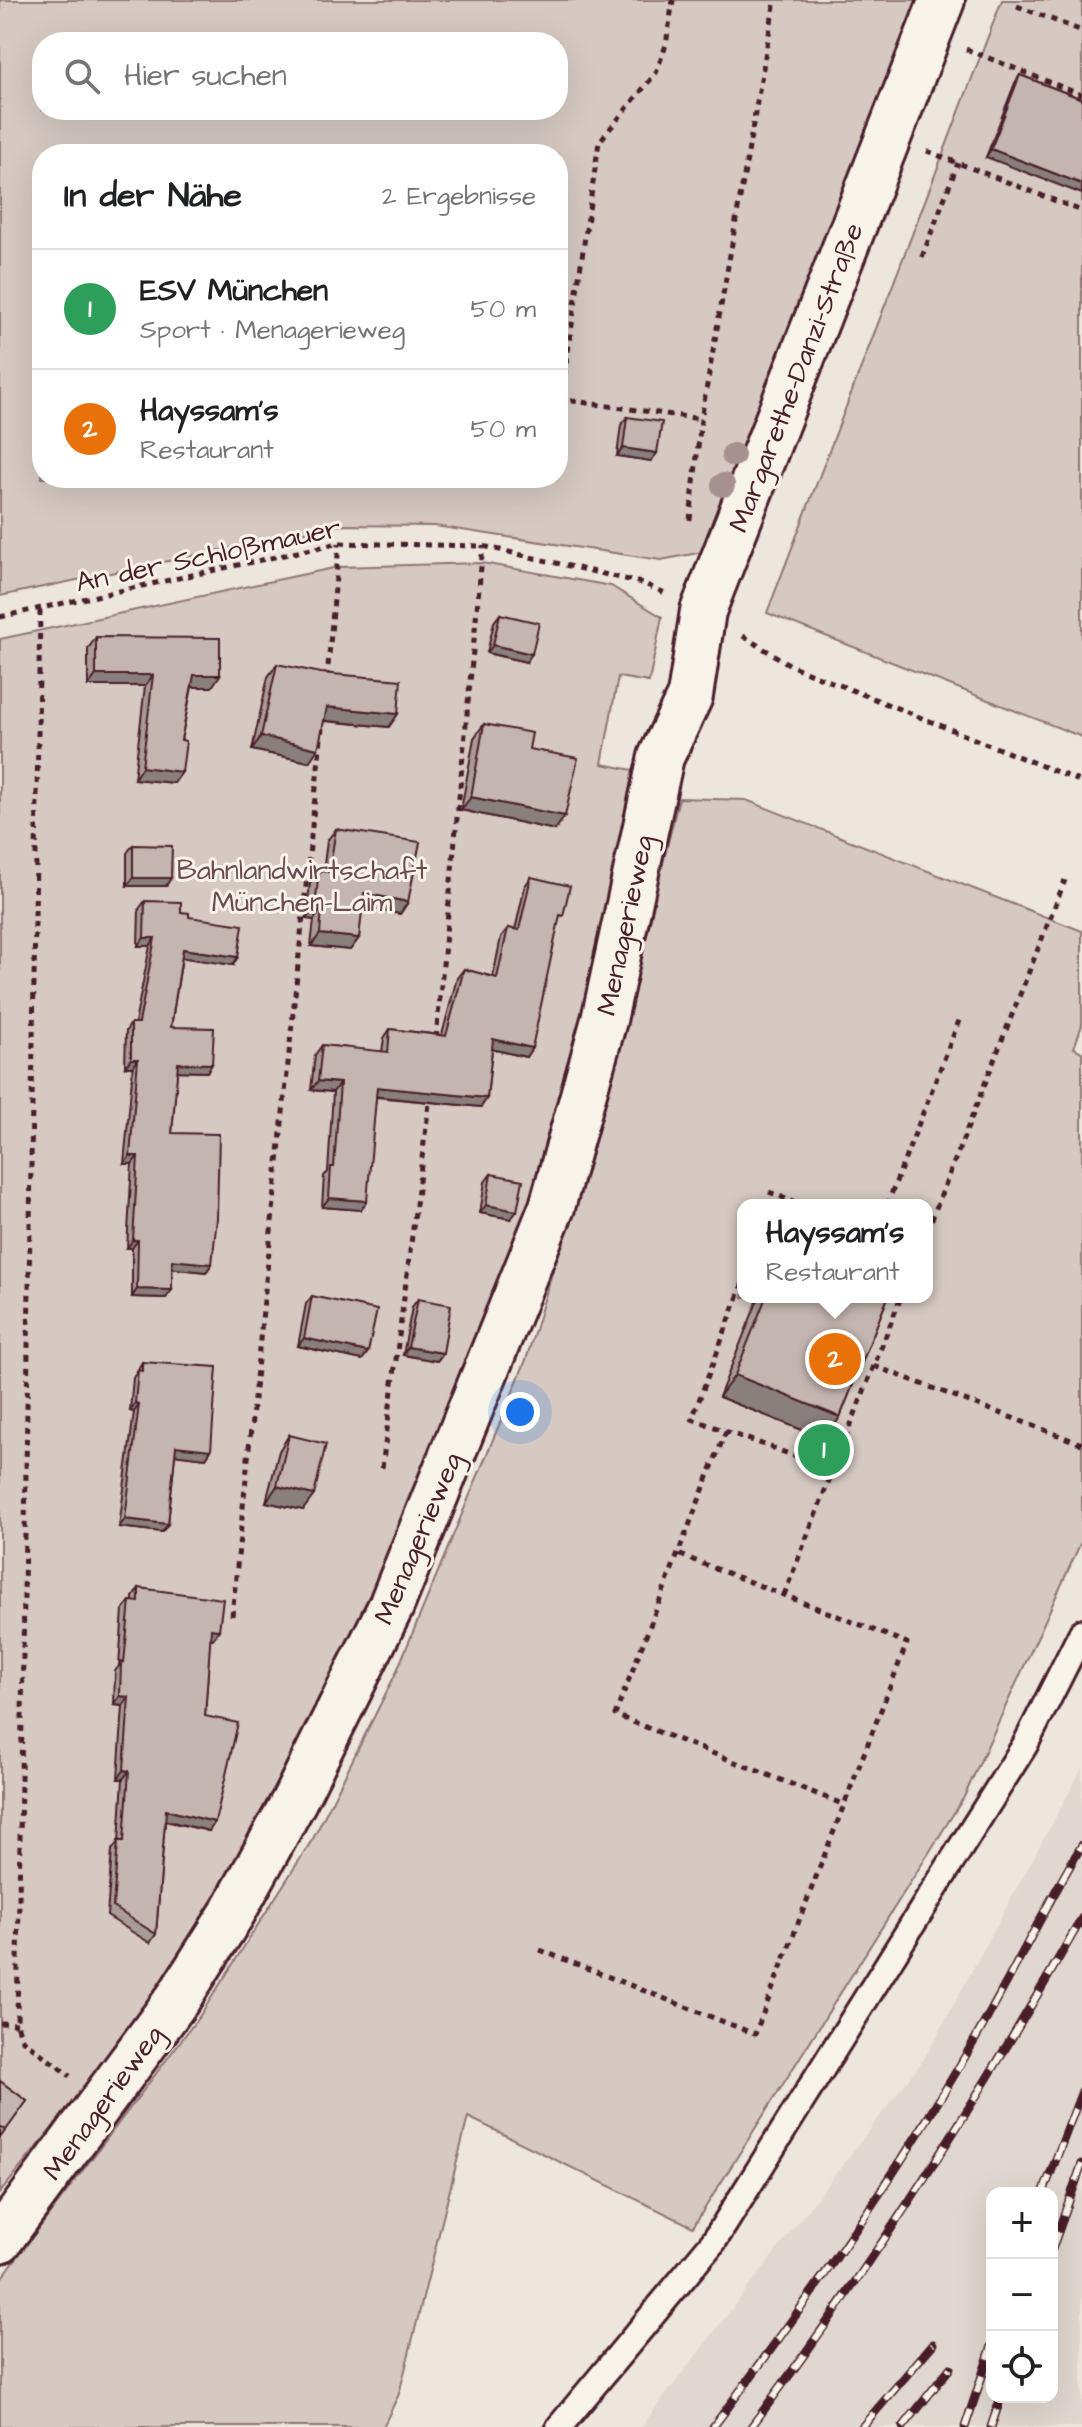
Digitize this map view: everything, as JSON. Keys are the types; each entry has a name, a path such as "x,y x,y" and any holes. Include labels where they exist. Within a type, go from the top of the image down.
{"street":[{"name":"Margarethe-Danzi-Straße","path":"661,757 690,696 703,611 942,0"},
{"name":"Menagerieweg","path":"0,2240 179,1997 233,1912 294,1801 391,1606 552,1207 604,1020 661,757"}],"lane":[{"path":"559,2427 714,2241 1025,1745 1082,1632"}],"path":[{"path":"568,346 599,142 656,73 666,45 673,0"},
{"path":"689,524 701,419 775,0"},
{"path":"1017,6 1082,31"},
{"path":"954,44 1082,95"},
{"path":"915,146 1082,211"},
{"path":"922,257 958,163"},
{"path":"568,400 701,419"},
{"path":"327,678 339,543"},
{"name":"An der Schloßmauer","path":"0,617 339,543 483,546 642,583 703,611 792,666 1082,782"},
{"path":"434,1050 483,546"},
{"path":"40,610 17,2024 22,2039 72,2077"},
{"path":"232,1616 322,726"},
{"path":"933,1216 1065,880"},
{"path":"889,1199 960,1018"},
{"path":"382,1468 431,1081"},
{"path":"769,1192 787,1199"},
{"path":"737,1299 692,1419 834,1470"},
{"path":"784,1595 899,1303"},
{"path":"874,1366 1082,1444"},
{"path":"726,1431 615,1715 845,1805"},
{"path":"540,1950 755,2034 907,1643 678,1554"},
{"path":"0,2023 17,2024"}],"shaded area":[{"path":"1082,1768 1082,2427 641,2427 924,2059"}],"green space":[{"path":"0,0 923,0 708,551 661,560 435,526 340,525 0,596"},
{"path":"1002,0 1082,0 1082,737 767,613"},
{"name":"Bahnlandwirtschaft München-Laim","path":"482,563 611,586 662,617 649,682 618,677 602,764 633,770 587,1010 548,1174 375,1586 257,1839 114,2051 0,2193 0,639 338,567"},
{"path":"679,798 746,800 1082,931 1082,1025 1074,1048 1082,1052 1082,1540 964,1797 693,2227 468,2117 399,2394 383,2427 0,2427 0,2280 201,2014 314,1837 396,1673 526,1360 611,1076"}],"building":[{"path":"1020,75 1082,99 1082,184 991,149"},
{"path":"627,417 662,422 657,453 623,448"},
{"path":"500,614 539,623 532,654 493,645"},
{"path":"96,637 220,638 220,675 194,675 181,740 186,741 182,772 142,767 153,675 96,675"},
{"path":"277,664 321,673 401,680 398,714 327,707 318,749 261,736"},
{"path":"484,724 532,733 529,749 578,758 565,816 471,797"},
{"path":"336,829 420,842 408,902 364,893 359,938 320,934 322,908 315,907 319,871 329,872"},
{"path":"133,845 172,846 171,878 133,878"},
{"path":"531,877 570,886 563,916 560,915 532,1048 493,1039 487,1098 377,1087 367,1201 329,1198 340,1083 318,1081 322,1045 388,1052 390,1029 446,1036 464,969 497,978 508,928 519,930"},
{"path":"145,901 181,902 181,912 189,913 189,917 243,925 238,957 183,949 171,1027 214,1028 212,1064 178,1063 172,1133 219,1134 217,1218 212,1264 172,1260 172,1290 137,1289 138,1240 133,1240 138,1156 130,1156 138,1059 131,1059 131,1023 139,1023 155,938 144,938"},
{"path":"491,1174 523,1180 517,1211 486,1205"},
{"path":"312,1296 377,1310 368,1352 304,1338"},
{"path":"418,1299 451,1305 443,1353 408,1347"},
{"path":"764,1303 886,1303 840,1417 735,1375"},
{"path":"142,1362 217,1367 211,1450 176,1446 168,1524 125,1519 139,1404 135,1403 138,1370 142,1371"},
{"path":"289,1435 326,1444 314,1495 277,1486"},
{"path":"139,1588 223,1599 219,1630 211,1629 205,1716 238,1723 215,1822 166,1810 156,1934 113,1907 118,1841 124,1841 129,1771 124,1770 129,1697 120,1696 121,1662 124,1663 130,1601 139,1602"},
{"path":"0,2081 27,2101 6,2130 0,2126"}],"railway":[{"path":"713,2427 818,2284 916,2137 977,2036 1082,1845"},
{"path":"751,2427 840,2304 924,2178 1082,1918"},
{"path":"1045,2187 1082,2091"},
{"path":"1058,2232 1082,2164"},
{"path":"862,2427 933,2344"},
{"path":"965,2427 986,2364"},
{"path":"903,2427 950,2368"},
{"path":"991,2427 999,2403"}],"place":[{"name":"Hayssam's","path":"835,1359"},
{"name":"ESV München","path":"824,1450"}]}
